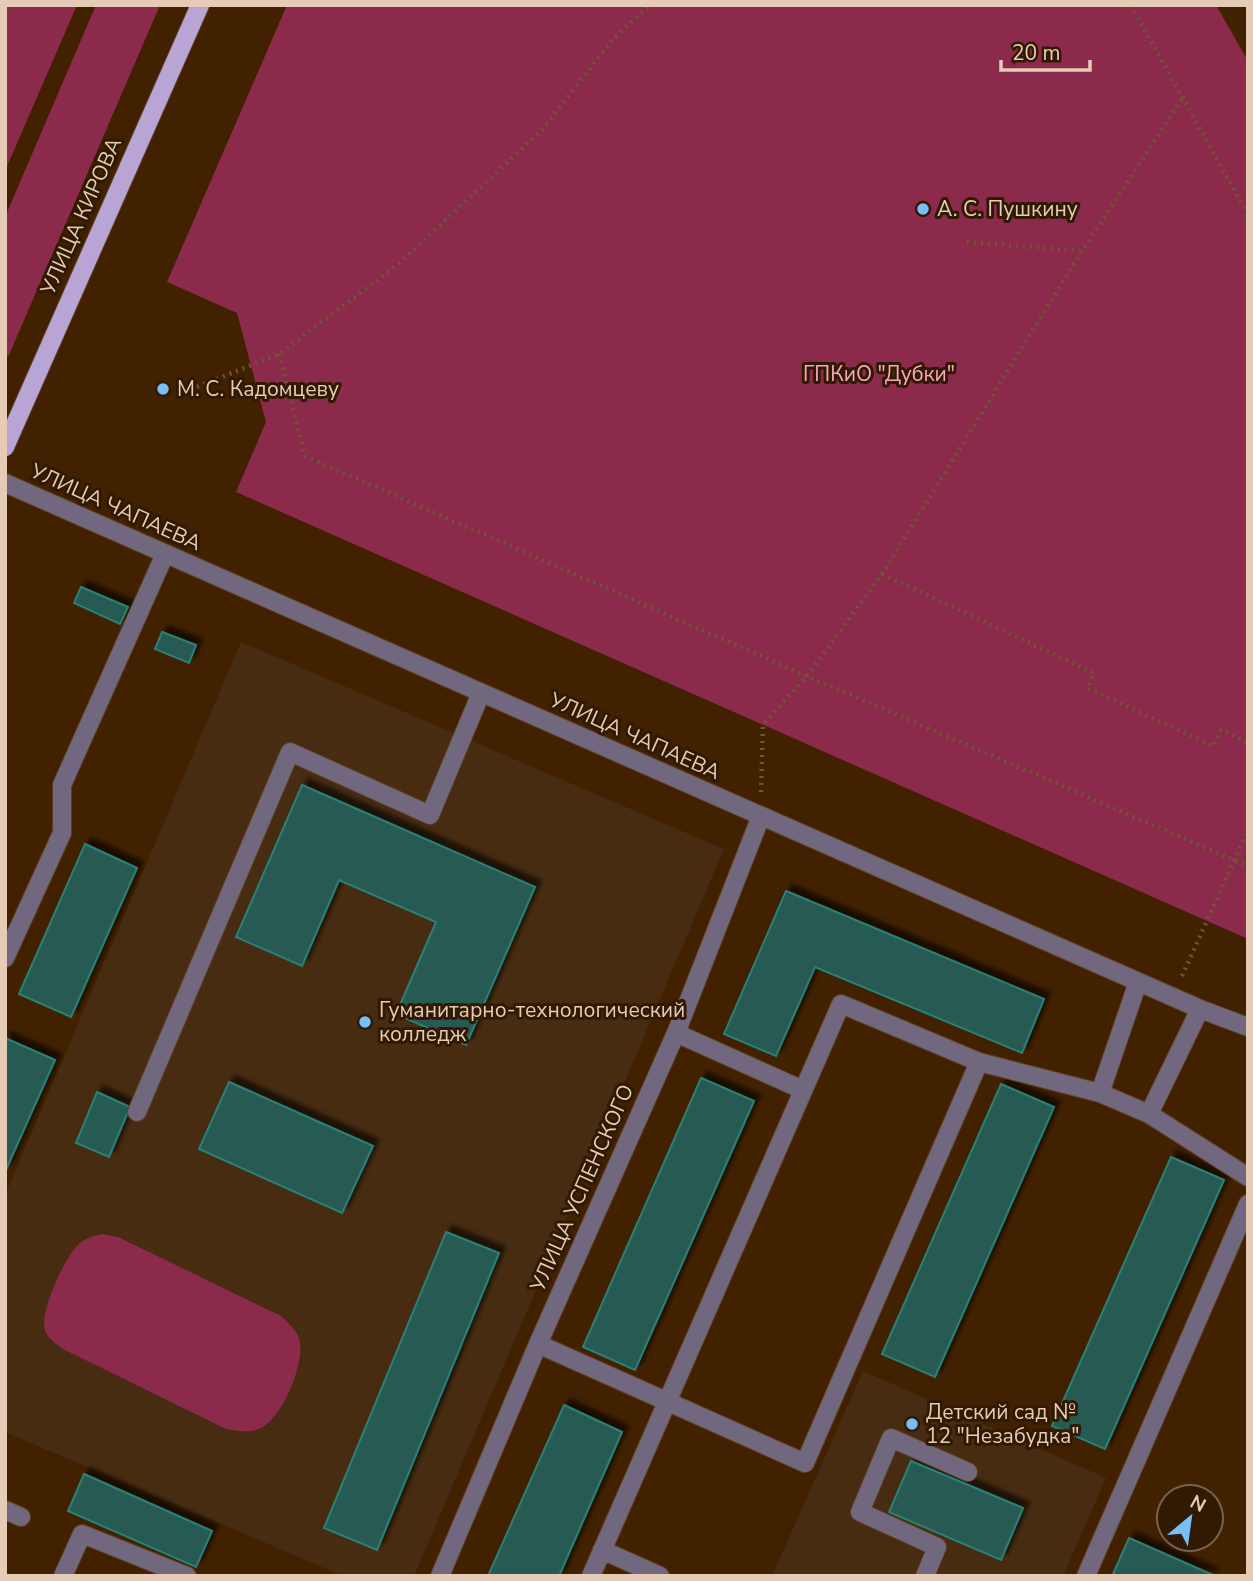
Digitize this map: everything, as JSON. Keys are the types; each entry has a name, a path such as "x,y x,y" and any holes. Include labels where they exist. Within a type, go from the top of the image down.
{"main road":[{"name":"УЛИЦА КИРОВА","path":"5,447 200,5"}],"street":[{"name":"УЛИЦА ЧАПАЕВА","path":"5,483 1138,982 1248,1027"},
{"path":"5,958 62,833 62,785 165,554"},
{"path":"137,1112 290,752 430,815 481,693"},
{"name":"УЛИЦА УСПЕНСКОГО","path":"440,1576 538,1344 676,1032 761,816"},
{"path":"1100,1093 1138,982"},
{"path":"591,1576 841,1004 979,1062 1100,1093 1149,1114 1248,1177"},
{"path":"1149,1114 1200,1009"},
{"path":"676,1032 803,1090"},
{"path":"538,1344 806,1463 979,1062"},
{"path":"1086,1576 1248,1204"},
{"path":"925,1576 937,1546 860,1512 891,1438 968,1472"},
{"path":"64,1576 82,1534 187,1576"},
{"path":"602,1550 660,1576"}],"path":[{"path":"197,387 279,354 406,257 541,131 614,38 650,5"},
{"path":"1131,5 1248,215"},
{"path":"761,816 763,725 807,676 882,574 1082,251 1182,99"},
{"path":"967,242 1082,251"},
{"path":"279,354 305,456 1248,866"},
{"path":"882,574 1094,673 1087,688 1214,746 1221,730 1248,743"},
{"path":"1173,997 1248,830"}],"shaded area":[{"name":"Гуманитарно-технологический колледж","path":"241,642 724,849 414,1576 343,1576 5,1432 5,1195"},
{"name":"Детский сад № 12 \"Незабудка\"","path":"863,1371 1106,1478 1063,1576 772,1576"}],"green space":[{"path":"5,5 77,5 5,171"},
{"path":"96,5 160,5 9,355 5,358 5,217"},
{"name":"ГПКиО \"Дубки\"","path":"287,5 1216,5 1248,61 1248,939 236,492 266,422 237,313 167,282"},
{"path":"102,1234 118,1237 281,1316 293,1328 300,1342 299,1364 290,1391 268,1424 251,1431 226,1429 63,1349 50,1338 44,1322 49,1298 60,1272 80,1243"}],"building":[{"path":"81,587 128,607 120,624 74,603"},
{"path":"162,632 196,645 189,663 155,649"},
{"path":"302,785 535,887 466,1045 396,1014 436,922 339,880 302,966 236,937"},
{"path":"85,844 137,868 71,1017 19,994"},
{"path":"786,891 1044,999 1022,1053 815,967 776,1056 724,1034"},
{"path":"5,1038 55,1060 5,1172"},
{"path":"701,1078 754,1101 635,1370 583,1347"},
{"path":"229,1082 373,1146 342,1213 199,1149"},
{"path":"1001,1084 1054,1107 935,1377 882,1354"},
{"path":"97,1092 130,1107 109,1157 76,1143"},
{"path":"1171,1157 1224,1180 1105,1449 1052,1426"},
{"path":"446,1232 499,1253 377,1550 324,1528"},
{"path":"564,1405 622,1432 559,1576 488,1576"},
{"path":"911,1461 1023,1508 1001,1560 889,1512"},
{"path":"84,1474 212,1531 196,1567 68,1511"},
{"path":"1129,1538 1155,1549 1155,1553 1163,1553 1213,1575 1118,1576 1113,1574"}],"place":[{"name":"А. С. Пушкину","path":"923,209"},
{"name":"М. С. Кадомцеву","path":"163,389"},
{"name":"Гуманитарно-технологический колледж","path":"365,1022"},
{"name":"Детский сад № 12 \"Незабудка\"","path":"912,1424"}]}
